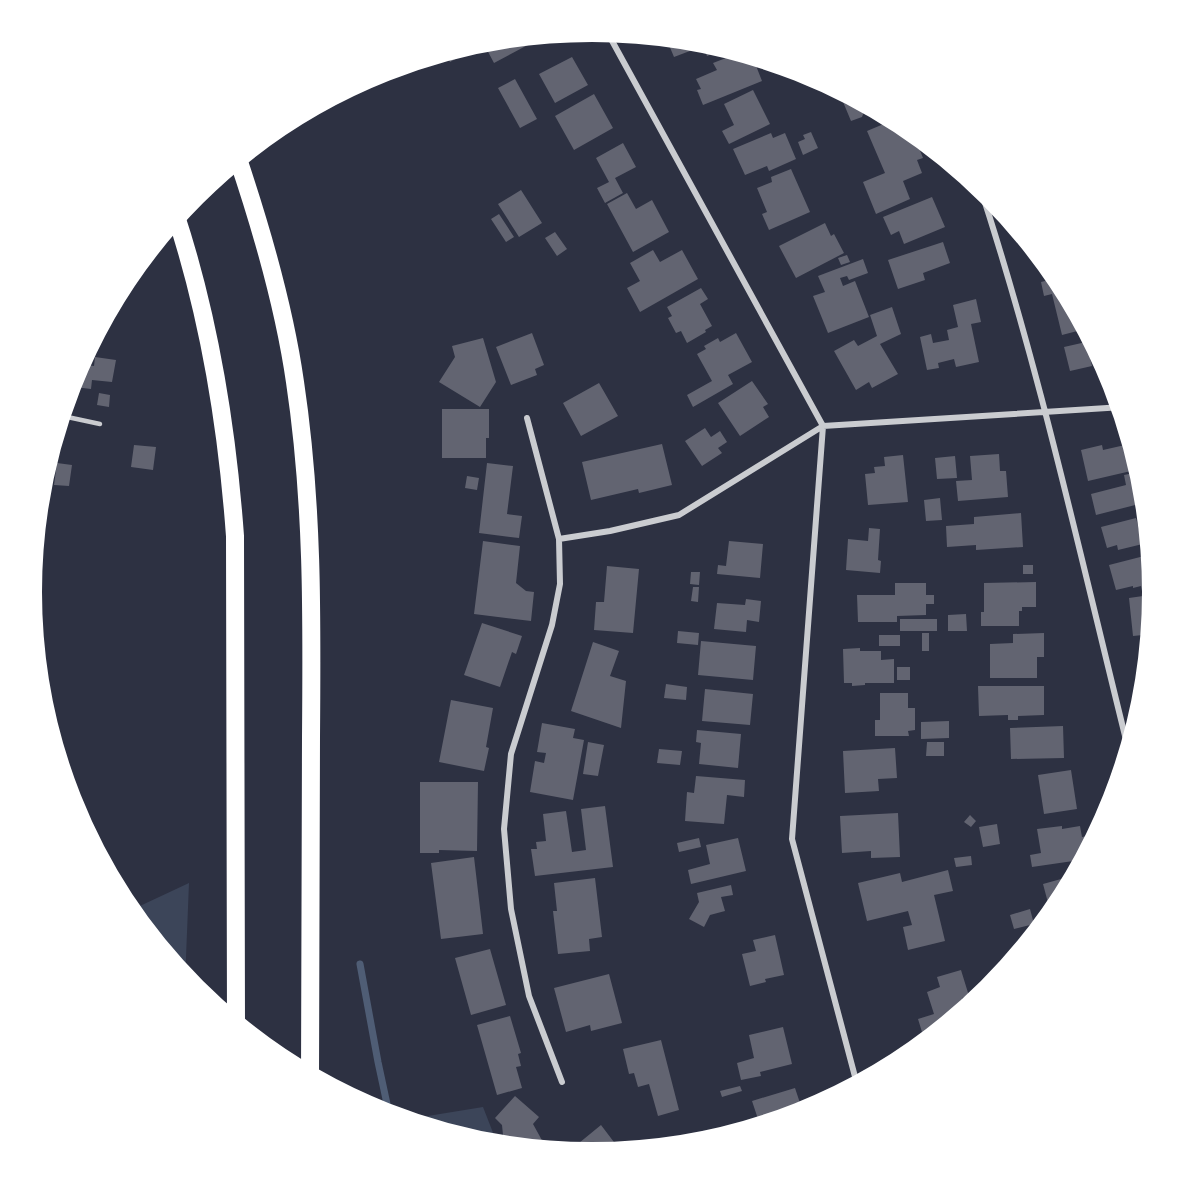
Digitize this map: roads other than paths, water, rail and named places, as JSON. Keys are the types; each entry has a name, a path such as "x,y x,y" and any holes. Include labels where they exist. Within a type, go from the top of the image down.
{"highway":[{"path":"240,164 262,230 281,304 295,380 306,468 311,535 312,614 310,1069"},
{"path":"178,223 205,315 230,464 235,536 236,1017"}],"street":[{"path":"610,38 823,426 792,839 856,1079"},
{"path":"984,200 1002,255 1045,413 1126,741"},
{"path":"559,539 610,531 679,515 823,426 1115,408"},
{"path":"527,418 559,539 560,584 552,625 511,754 504,829 511,909 529,996 562,1082"}],"lane":[{"path":"66,417 100,424"}],"waterway":[{"path":"360,964 388,1107"}]}
